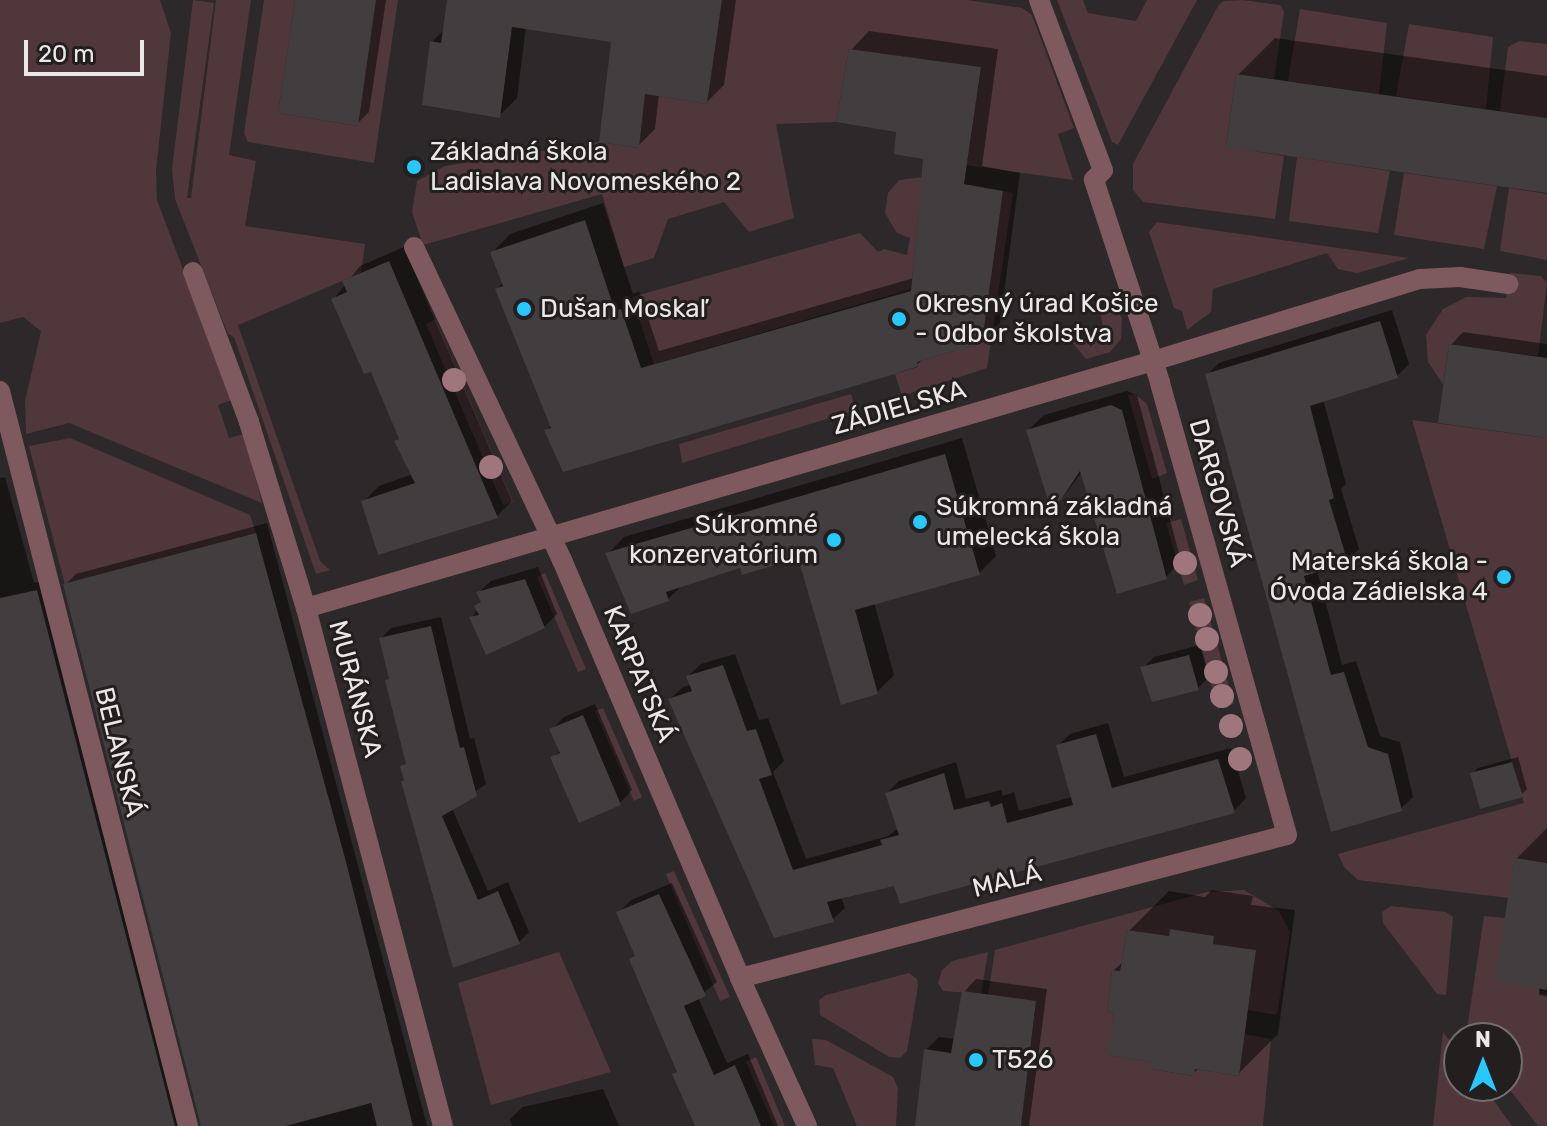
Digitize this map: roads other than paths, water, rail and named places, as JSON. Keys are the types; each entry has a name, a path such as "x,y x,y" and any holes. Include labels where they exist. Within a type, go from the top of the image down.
{"street":[{"name":"DARGOVSKÁ","path":"1039,0 1103,170 1094,180 1153,361 1287,835"},
{"name":"KARPATSKÁ","path":"414,247 550,537 807,1126"},
{"name":"MURÁNSKA","path":"193,272 249,422 306,608 443,1126"},
{"name":"ZÁDIELSKA","path":"306,608 1153,361 1420,279 1460,277 1508,284"},
{"name":"BELANSKÁ","path":"0,391 188,1126"},
{"name":"MALÁ","path":"740,978 1287,835"}],"place":[{"name":"Základná škola Ladislava Novomeského 2","path":"414,167"},
{"name":"Dušan Moskaľ","path":"524,309"},
{"name":"Okresný úrad Košice - Odbor školstva","path":"899,319"},
{"name":"Súkromná základná umelecká škola","path":"920,522"},
{"name":"Súkromné konzervatórium","path":"834,540"},
{"name":"Materská škola - Óvoda Zádielska 4","path":"1504,577"},
{"name":"T526","path":"976,1060"}]}
